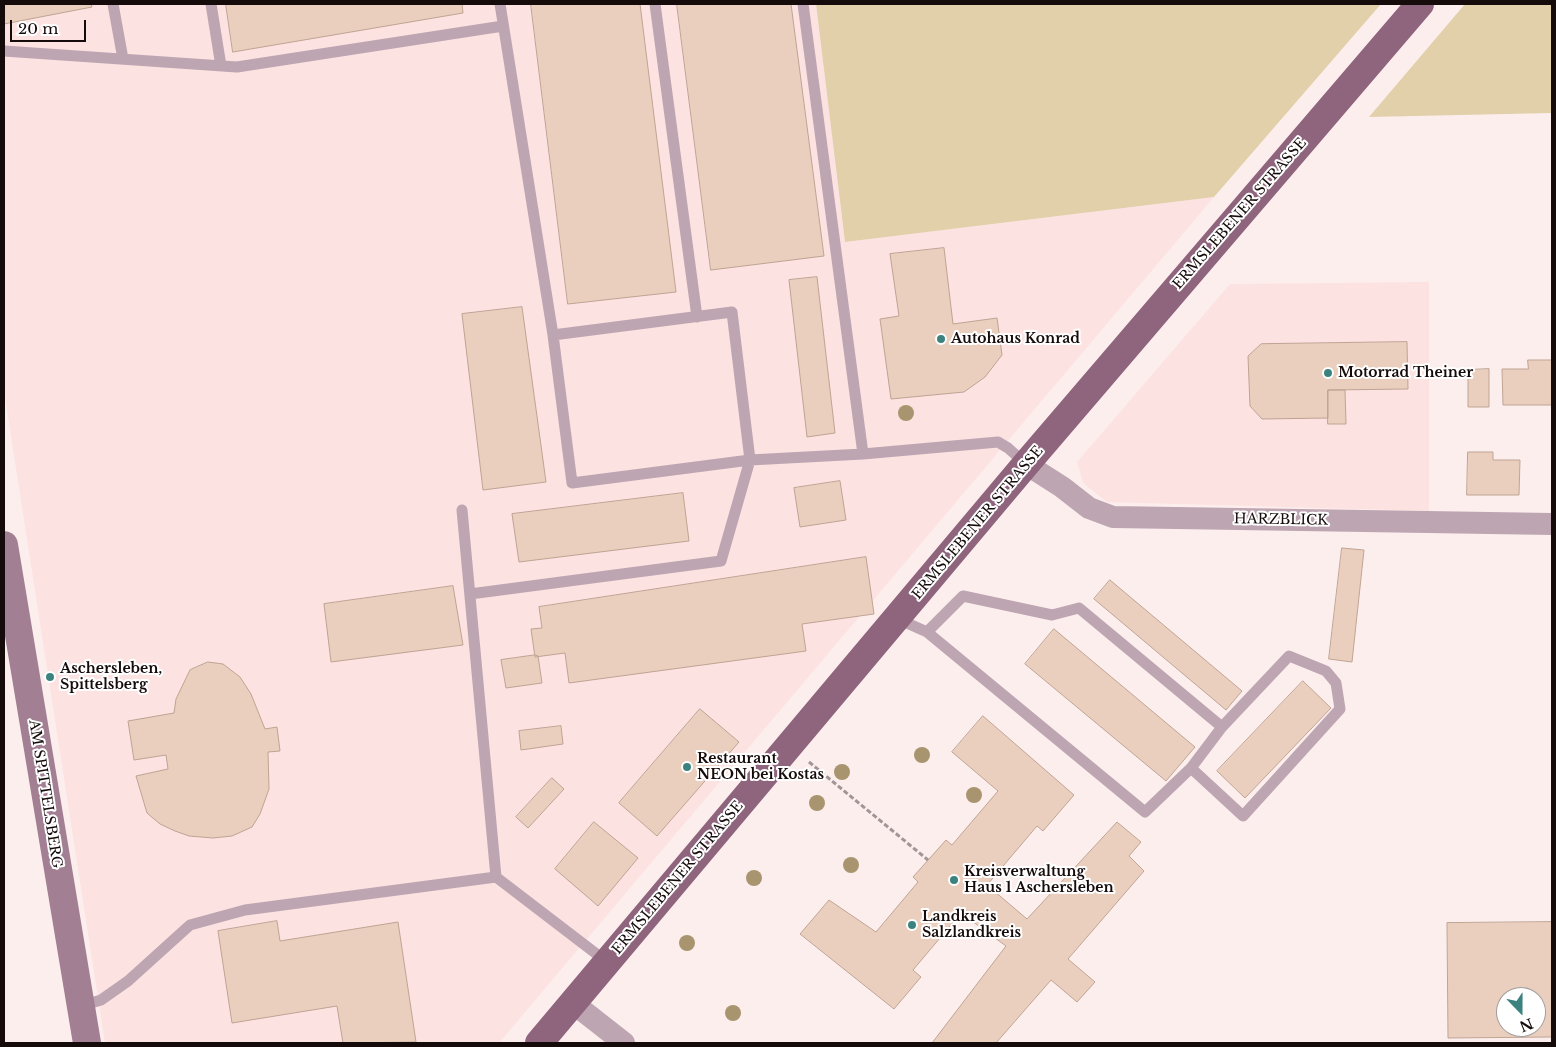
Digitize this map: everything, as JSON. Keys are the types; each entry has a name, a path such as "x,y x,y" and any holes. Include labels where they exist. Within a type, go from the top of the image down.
{"main road":[{"name":"ERMSLEBENER STRASSE","path":"539,1043 898,619 1026,464 1420,4"},
{"name":"AM SPITTELSBERG","path":"4,545 8,595 87,1043"}],"street":[{"name":"HARZBLICK","path":"1026,464 1062,487 1089,508 1113,517 1552,524"},
{"path":"573,1003 624,1043"}],"lane":[{"path":"113,4 123,59"},
{"path":"211,4 221,66"},
{"path":"500,4 553,335 572,484 750,460 863,454 998,442 1026,464"},
{"path":"655,4 696,317"},
{"path":"803,4 863,454"},
{"path":"4,51 237,67 503,26"},
{"path":"470,594 720,561 750,460 732,312 553,335"},
{"path":"462,510 496,877"},
{"path":"927,632 963,596 1052,615 1078,608 1222,726"},
{"path":"898,619 927,632 1145,812 1191,768 1222,726 1290,656 1326,671 1336,683 1340,709 1244,816 1191,768"},
{"path":"81,1006 101,1000 128,981 190,925 245,910 496,877 608,962"}],"path":[{"path":"790,746 928,860"}],"shaded area":[{"path":"4,4 816,4 845,242 1214,197 499,1043 105,1043 4,391"},
{"path":"816,4 1381,4 1214,197 845,242"},
{"path":"1465,4 1552,4 1552,113 1369,117"},
{"path":"1429,282 1429,511 1107,502 1083,483 1077,462 1230,284"}],"building":[{"path":"4,4 91,4 92,7 4,24"},
{"path":"226,4 462,4 463,13 233,52"},
{"path":"531,4 640,4 676,292 568,304"},
{"path":"677,4 791,4 824,256 711,270"},
{"name":"Autohaus Konrad","path":"944,248 953,324 997,318 1002,355 985,377 964,392 891,399 880,319 899,316 890,254"},
{"path":"817,277 835,433 807,437 789,280"},
{"path":"522,307 546,482 483,490 462,314"},
{"name":"Motorrad Theiner","path":"1407,342 1408,389 1328,390 1328,418 1262,419 1250,406 1248,356 1261,344"},
{"path":"1528,360 1552,360 1552,405 1503,405 1502,369 1528,369"},
{"path":"1489,369 1489,407 1468,407 1468,370"},
{"path":"1328,390 1345,390 1346,424 1328,424"},
{"path":"1468,452 1493,452 1493,460 1520,460 1519,495 1467,495"},
{"path":"840,481 846,520 800,527 794,488"},
{"path":"683,493 689,541 519,562 512,514"},
{"path":"1342,548 1364,550 1352,662 1329,659"},
{"path":"866,557 874,614 802,624 806,651 569,683 565,653 535,657 531,629 542,628 539,607"},
{"path":"1110,580 1242,691 1226,710 1094,599"},
{"path":"453,586 463,645 331,662 324,604"},
{"path":"1054,629 1195,747 1166,781 1025,664"},
{"path":"538,656 542,683 506,688 501,660"},
{"path":"208,662 223,664 240,677 251,694 265,729 277,727 280,751 268,752 269,789 260,814 252,827 232,836 213,838 189,836 175,831 160,824 147,813 136,776 168,769 166,755 134,760 128,721 174,713 176,699 190,670"},
{"path":"1303,681 1331,708 1245,798 1217,771"},
{"path":"700,709 739,742 657,836 619,803"},
{"name":"Kreisverwaltung Haus 1 Aschersleben","path":"983,716 1074,795 1043,831 1037,826 987,885 1027,919 1117,822 1141,842 1129,856 1144,871 1068,959 1095,982 1077,1002 1051,980 996,1043 932,1043 1006,946 961,913 913,970 921,977 894,1009 800,934 829,900 876,932 918,882 913,877 946,840 952,845 998,791 952,752"},
{"path":"561,726 563,744 521,750 519,731"},
{"path":"552,778 564,789 528,828 516,817"},
{"path":"594,822 638,858 598,906 555,869"},
{"path":"277,921 280,941 398,922 416,1042 343,1043 337,1006 232,1023 218,931"},
{"path":"1552,922 1552,1037 1448,1038 1447,923"}],"place":[{"name":"Autohaus Konrad","path":"941,339"},
{"name":"Motorrad Theiner","path":"1328,373"},
{"name":"Aschersleben, Spittelsberg","path":"50,677"},
{"name":"Restaurant NEON bei Kostas","path":"687,767"},
{"name":"Kreisverwaltung Haus 1 Aschersleben","path":"954,880"},
{"name":"Landkreis Salzlandkreis","path":"912,925"}]}
